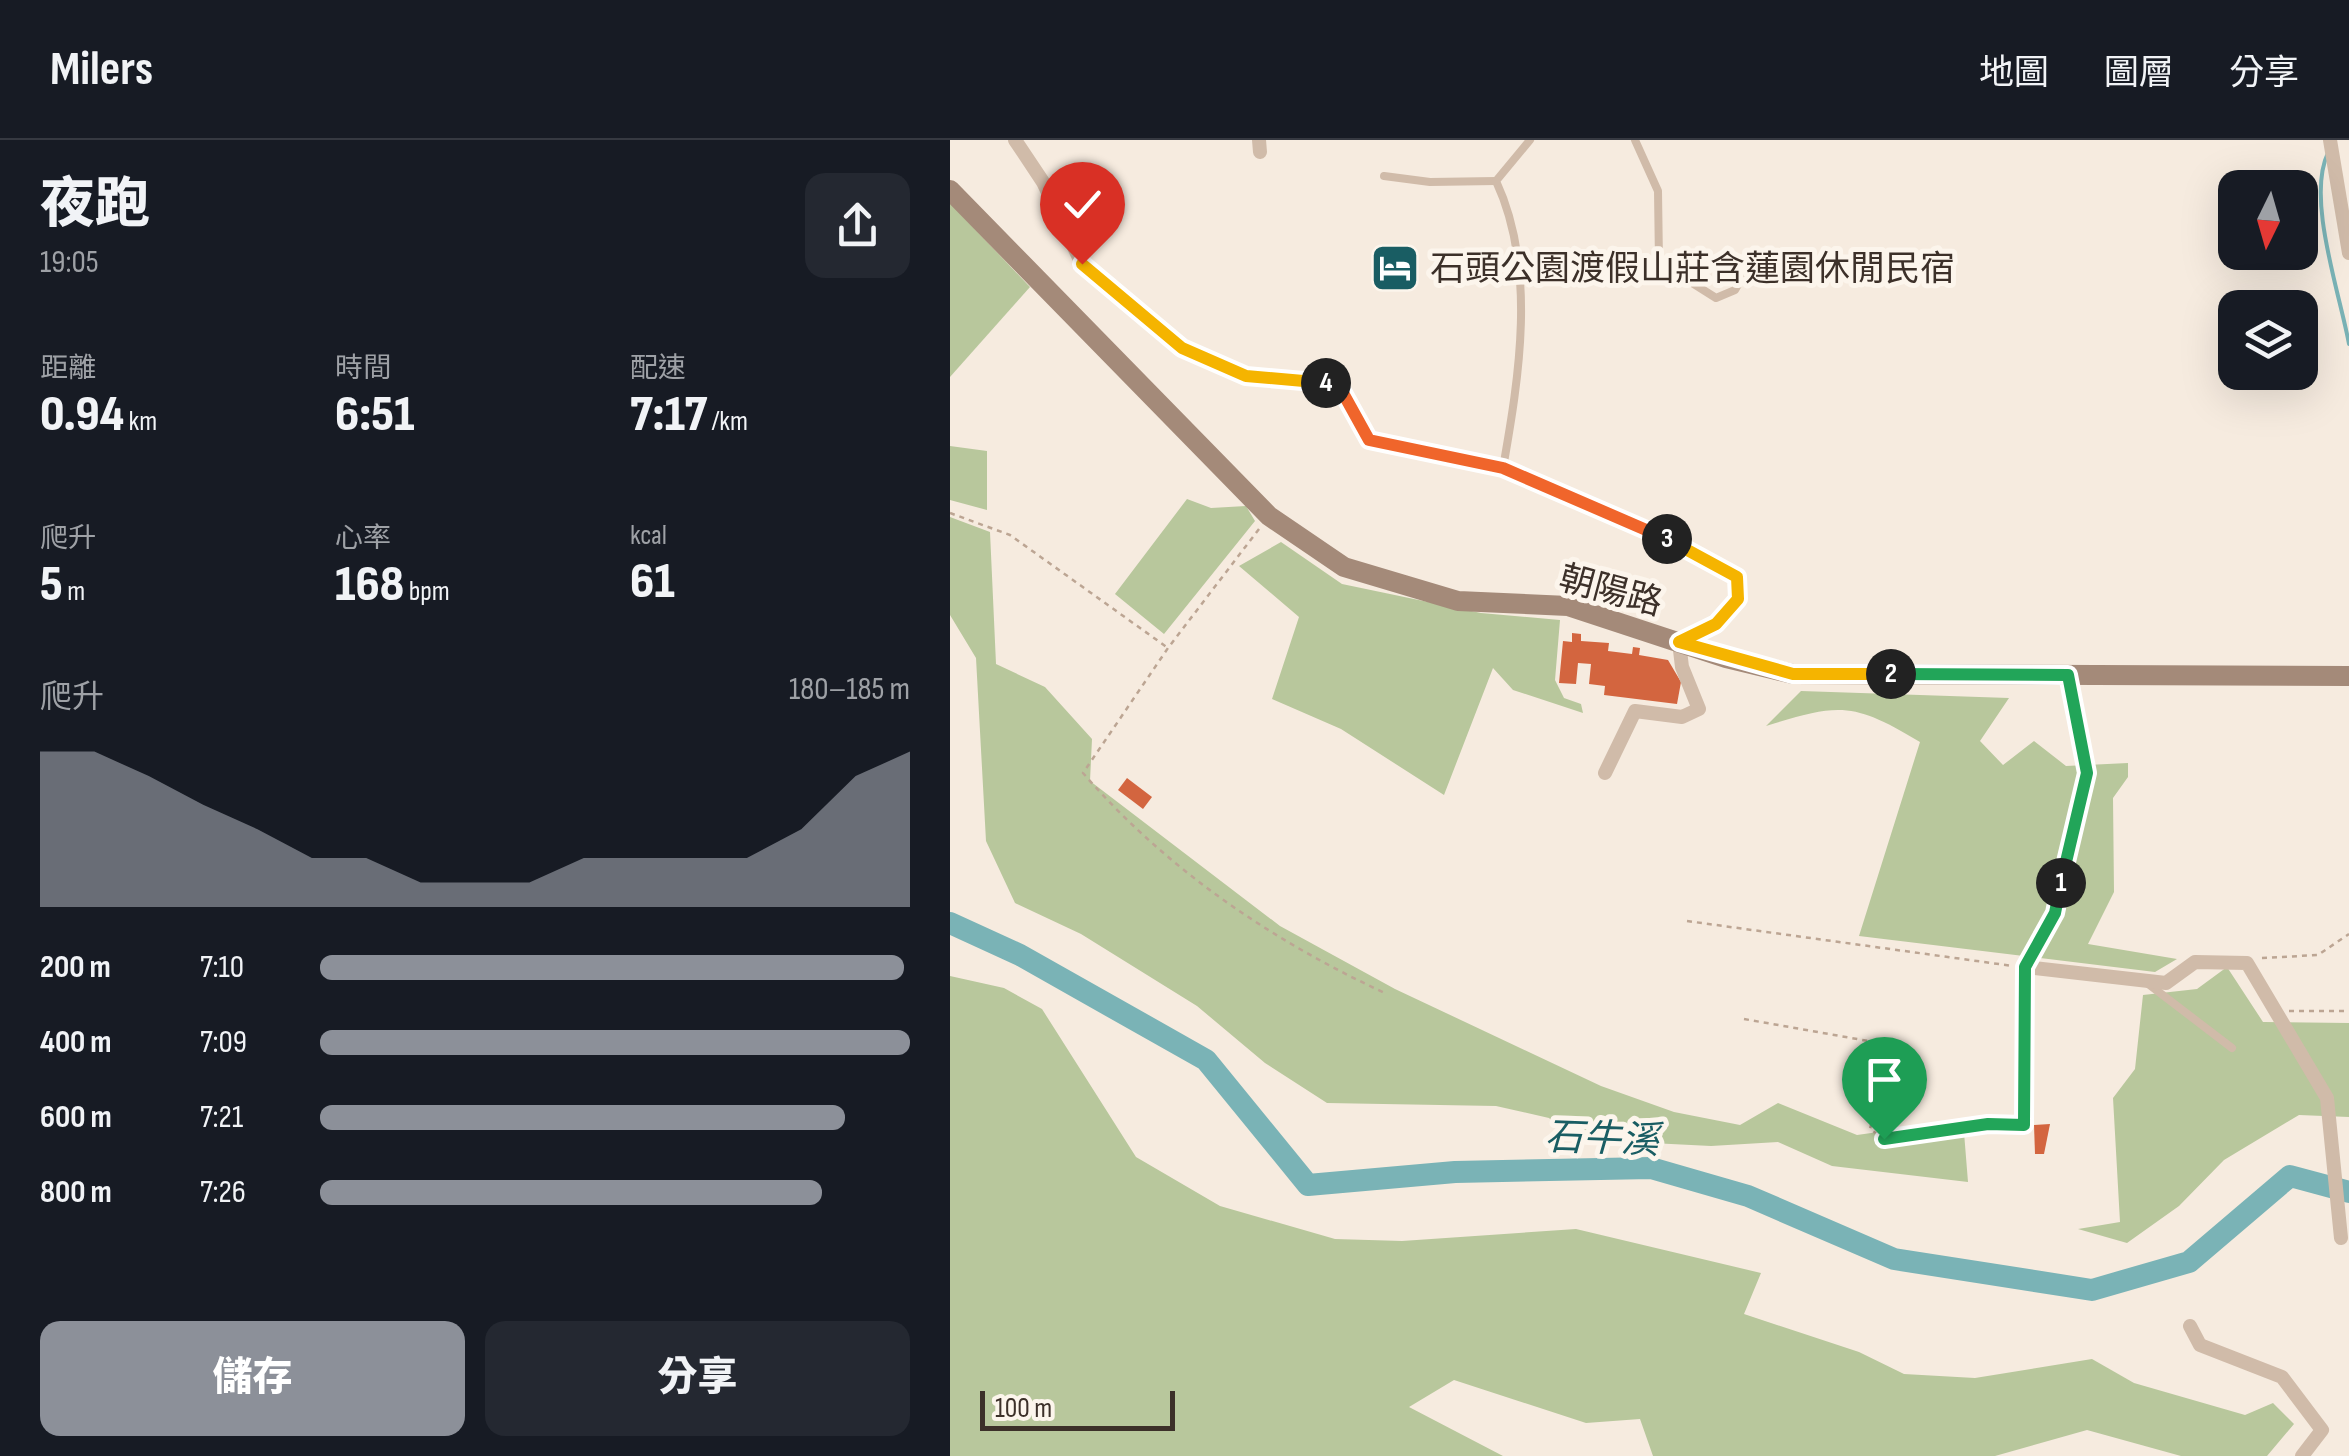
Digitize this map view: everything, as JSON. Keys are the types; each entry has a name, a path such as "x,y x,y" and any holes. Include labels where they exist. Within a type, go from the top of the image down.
{"main road":[{"name":"朝陽路","path":"950,190 1269,516 1344,568 1458,601 1568,606 1793,674 2349,676"}],"street":[{"path":"1016,140 1043,182 1082,264 1182,348 1246,376 1338,384 1369,440 1503,468 1643,526 1737,577 1738,599 1716,624 1679,642 1682,667 1699,709 1682,716 1636,711 1605,774"},
{"path":"2330,140 2349,252"},
{"path":"2068,675 2087,773 2055,913 2025,967 2166,983 2196,962 2246,962 2327,1098 2341,1238"},
{"path":"2190,1326 2200,1345 2282,1377 2322,1430 2302,1456"}],"lane":[{"path":"1384,176 1430,182 1496,181 1530,140"},
{"path":"1635,140 1658,191 1660,262 1716,298 1735,290 1754,257"},
{"path":"1496,181 1520,278 1519,380 1503,468"},
{"path":"2146,983 2232,1048"}],"path":[{"path":"950,513 1010,535 1168,648"},
{"path":"1269,516 1168,648 1083,773 1131,829 1216,896 1340,972 1387,994"},
{"path":"1687,921 2025,967 2024,1125 1988,1124 1884,1139 1870,1130 1891,1045 1744,1020"},
{"path":"2246,962 2318,955 2349,934"},
{"path":"2278,1010 2349,1011"}],"green space":[{"path":"950,203 1030,287 950,377"},
{"path":"950,446 987,451 987,510 950,500"},
{"path":"1187,499 1211,508 1246,506 1255,521 1164,634 1115,594"},
{"path":"950,517 990,532 996,664 1045,687 1092,739 1090,781 1280,926 1395,989 1601,1086 1674,1112 1740,1125 1778,1103 1857,1135 1963,1120 1968,1182 1832,1166 1778,1142 1711,1146 1571,1139 1549,1118 1496,1106 1327,1103 1265,1063 1197,1006 1081,934 1015,903 986,841 976,658 950,615"},
{"path":"1281,542 1342,584 1481,613 1560,620 1555,680 1564,698 1581,704 1583,713 1513,690 1493,668 1444,795 1341,729 1272,699 1299,617 1239,566"},
{"path":"1801,691 2009,698 1980,741 2003,765 2034,741 2066,766 2128,763 2128,777 2113,798 2114,892 2088,944 2177,959 2155,972 1859,936 1920,742 1878,719 1846,710 1812,713 1766,726"},
{"path":"2227,967 2263,1022 2349,1023 2349,1117 2299,1115 2224,1160 2179,1206 2127,1243 2078,1229 2120,1222 2113,1098 2135,1069 2143,995 2197,989"},
{"path":"950,976 1004,988 1042,1009 1136,1157 1220,1206 1335,1239 1402,1241 1576,1229 1761,1273 1744,1314 1859,1352 1904,1374 1975,1378 2092,1359 2134,1383 2245,1415 2273,1403 2294,1424 2267,1456 2181,1456 2087,1430 1995,1456 1653,1456 1640,1419 1586,1423 1454,1380 1409,1407 1503,1456 950,1456"}],"building":[{"name":"石頭公園渡假山莊含蓮園休閒民宿","path":"1383,257 1410,264 1406,279 1379,272"},
{"path":"1572,633 1581,634 1581,641 1609,643 1608,651 1632,654 1633,647 1640,648 1639,655 1668,660 1681,682 1677,704 1604,695 1605,686 1589,684 1591,664 1578,663 1576,684 1559,683 1563,641 1572,642"},
{"path":"1127,778 1152,797 1143,809 1118,790"},
{"path":"2050,1124 2044,1154 2035,1154 2034,1125"}],"waterway":[{"path":"2328,153 2322,172 2323,220 2349,344"},
{"name":"石牛溪","path":"950,923 1020,955 1206,1060 1308,1185 1455,1172 1651,1168 1748,1196 1894,1259 2092,1290 2189,1262 2290,1176 2349,1192"}],"place":[{"name":"石頭公園渡假山莊含蓮園休閒民宿","path":"1395,268"}],"route":[{"path":"1082,264 1182,348 1246,376 1338,384 1369,440 1503,468 1643,526 1737,577 1738,599 1716,624 1679,642 1793,674 2068,675 2087,773 2083,800 2074,814 2068,870 2060,884 2055,913 2025,967 2024,1125 1988,1124 1884,1139"}]}
